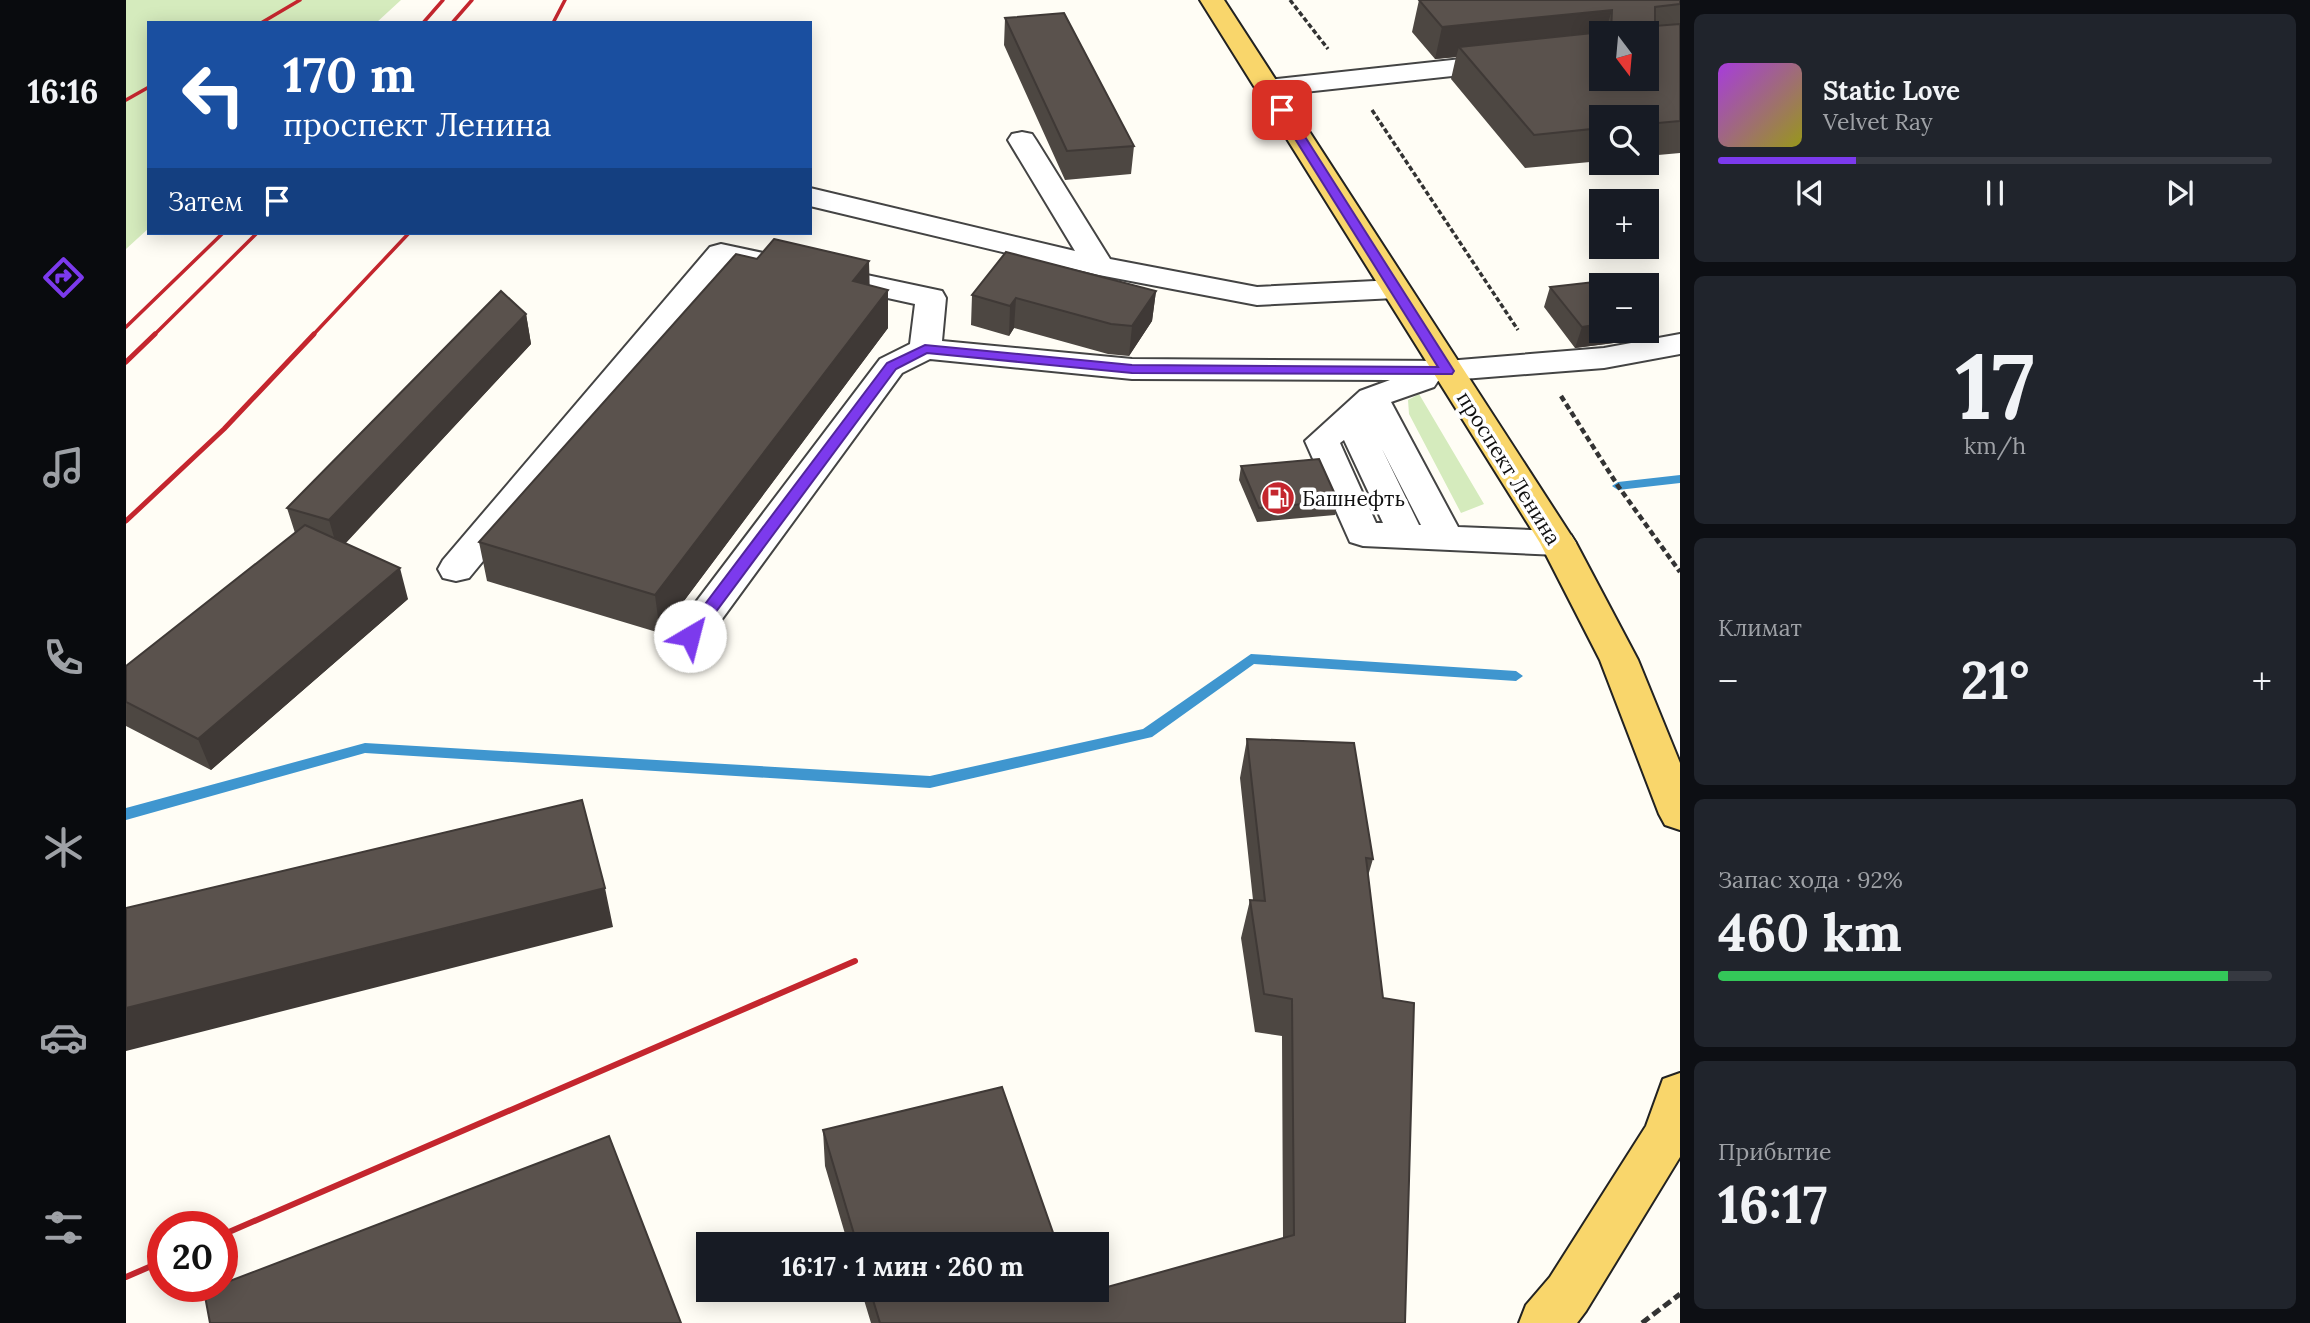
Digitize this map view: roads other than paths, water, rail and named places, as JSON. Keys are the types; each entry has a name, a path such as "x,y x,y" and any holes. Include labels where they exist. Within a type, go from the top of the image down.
{"main road":[{"name":"проспект Ленина","path":"1212,0 1558,543 1619,660 1680,814"},
{"path":"1545,1323 1568,1294 1667,1135 1680,1094"}],"lane":[{"path":"1268,88 1589,53"},
{"path":"1021,140 1099,266"},
{"path":"812,197 1099,266 1257,296 1395,289"},
{"path":"456,569 721,253 931,298 925,349"},
{"path":"690,636 891,366 925,349 1132,369 1447,371 1604,358 1680,344"},
{"path":"1447,371 1360,407 1322,441 1363,534 1558,543"},
{"path":"1360,407 1446,538"}],"waterway":[{"path":"1618,486 1680,479"},
{"path":"126,814 365,748 930,782 1147,733 1251,659 1516,676"}],"railway":[{"path":"264,21 300,0"},
{"path":"425,21 443,0"},
{"path":"454,21 472,0"},
{"path":"554,21 565,0"},
{"path":"126,100 147,88"},
{"path":"126,327 221,235"},
{"path":"153,336 255,235"},
{"path":"312,336 407,235"},
{"path":"126,362 155,334"},
{"path":"126,521 224,429 314,334"},
{"path":"238,1228 855,961"},
{"path":"126,1277 147,1268"}],"place":[{"name":"Башнефть","path":"1278,498"}]}
